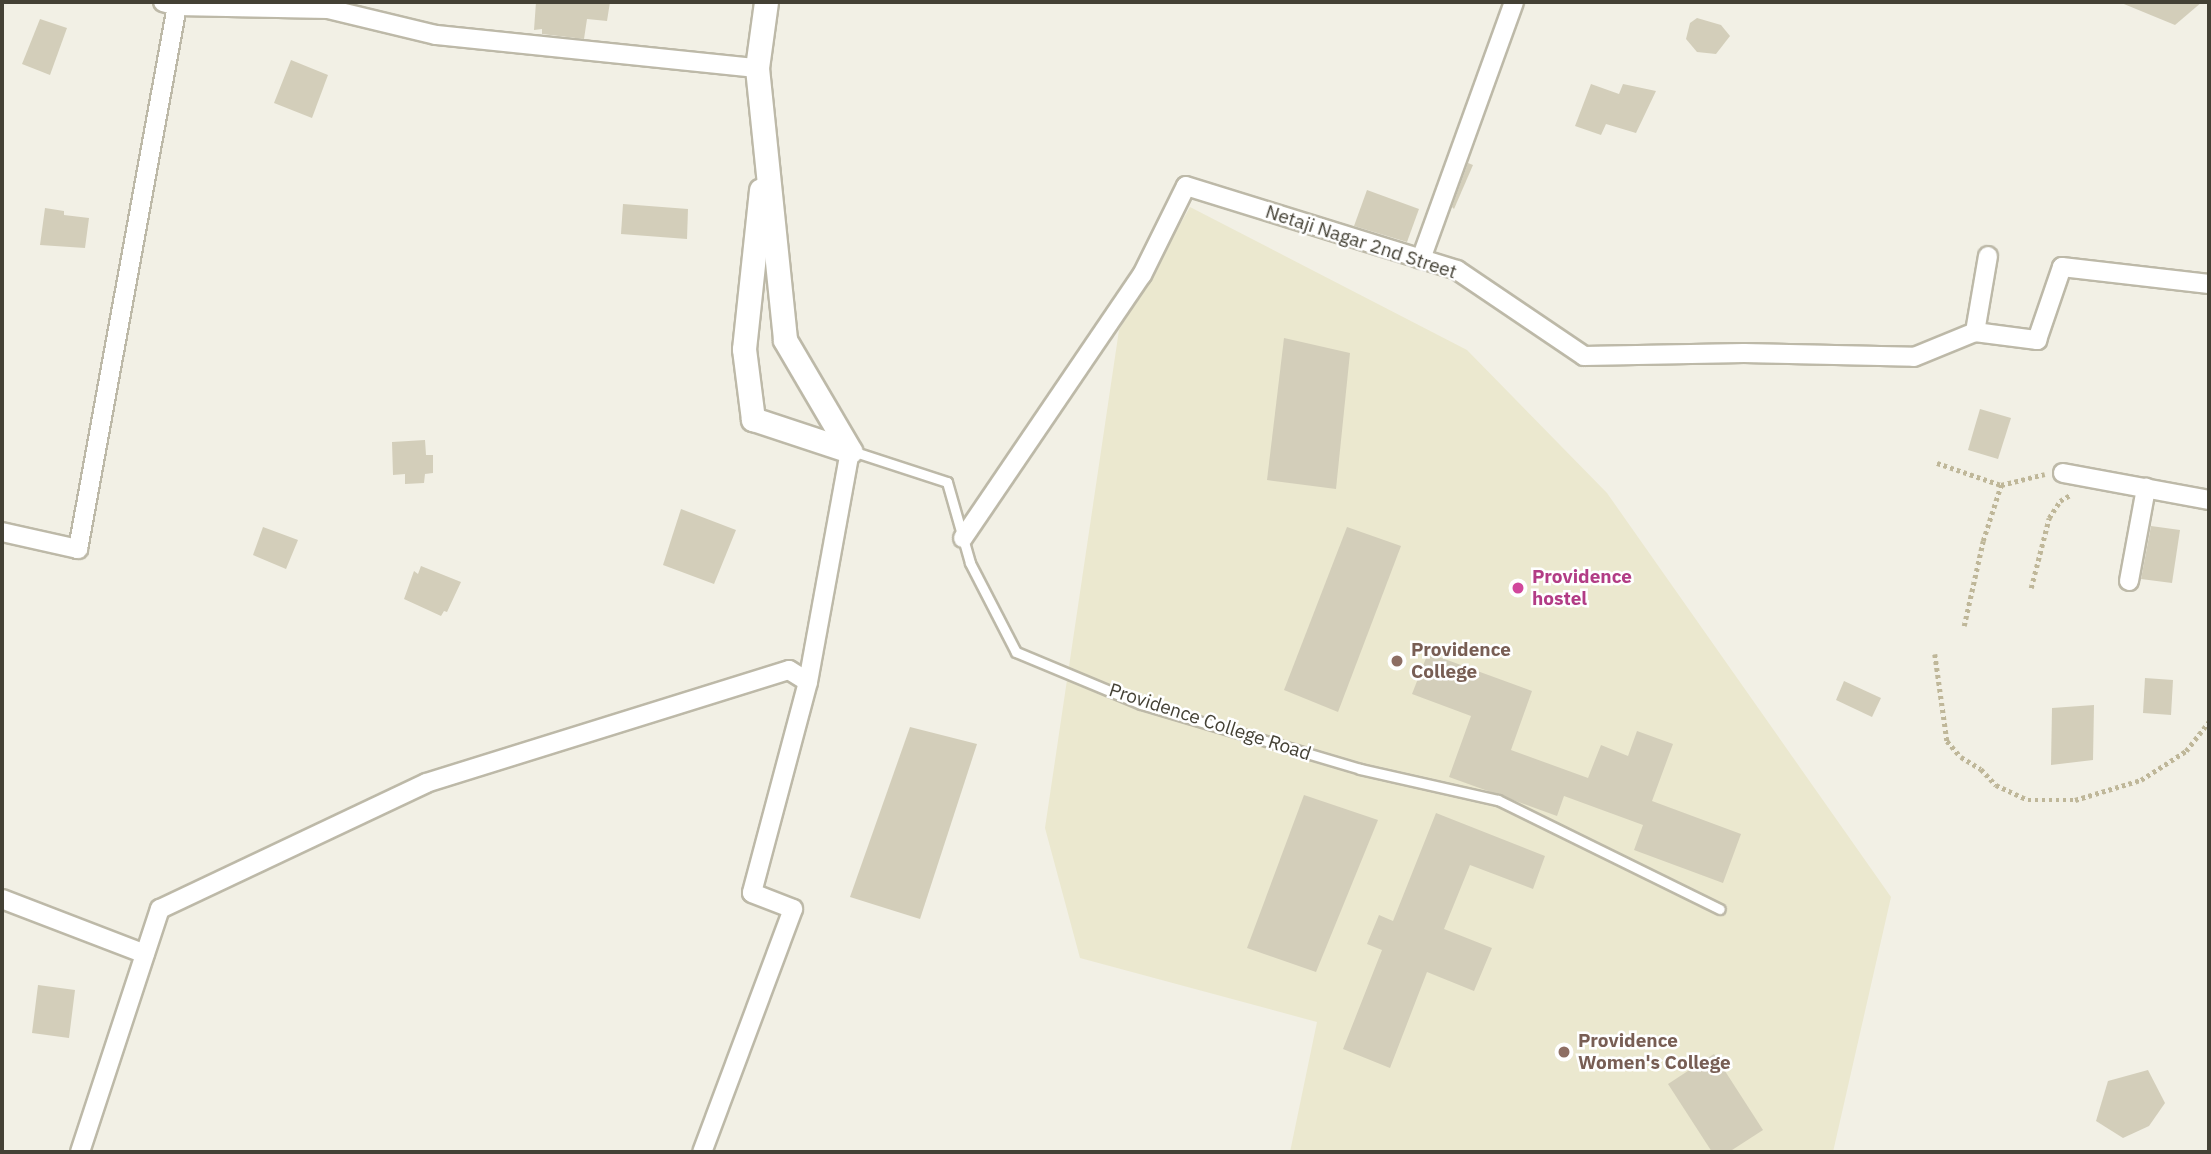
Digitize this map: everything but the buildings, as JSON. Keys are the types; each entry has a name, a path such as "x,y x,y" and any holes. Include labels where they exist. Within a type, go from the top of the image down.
{"street":[{"name":"Providence College Road","path":"766,2 757,68 785,340 850,451"},
{"path":"1421,259 1514,2"},
{"path":"2,532 78,549 170,4 328,9 436,35 757,68"},
{"name":"Providence College Road","path":"766,152 744,349 753,419 850,451"},
{"name":"Netaji Nagar 2nd Street","path":"963,538 1142,275 1186,186 1457,270 1584,356 1744,353 1914,357 1975,332 2036,340 2062,267 2209,284"},
{"path":"1975,332 1988,256"},
{"path":"702,1152 793,909 752,893 807,682 850,451"},
{"path":"2063,473 2209,500"},
{"path":"2129,580 2146,488"},
{"path":"80,1152 160,909 426,783 789,670 807,682"},
{"path":"2,899 145,954"}],"lane":[{"name":"Providence College Road","path":"850,451 947,482 970,563 1016,652 1141,704 1360,769 1498,800 1720,909"}],"path":[{"path":"1937,463 2001,485 2038,474 2063,473"},
{"path":"2031,588 2049,518 2060,501 2094,479"},
{"path":"1964,626 1986,531 2001,485"},
{"path":"1935,654 1947,741 1961,757 1980,769 1996,785 2028,800 2075,800 2141,780 2186,751 2209,722"}],"shaded area":[{"name":"Providence College","path":"1190,207 1467,350 1607,493 1891,897 1833,1152 1290,1152 1317,1022 1080,958 1045,828 1119,330"}],"place":[{"name":"Providence hostel","path":"1518,588"},
{"name":"Providence College","path":"1397,661"},
{"name":"Providence Women's College","path":"1564,1052"}]}
